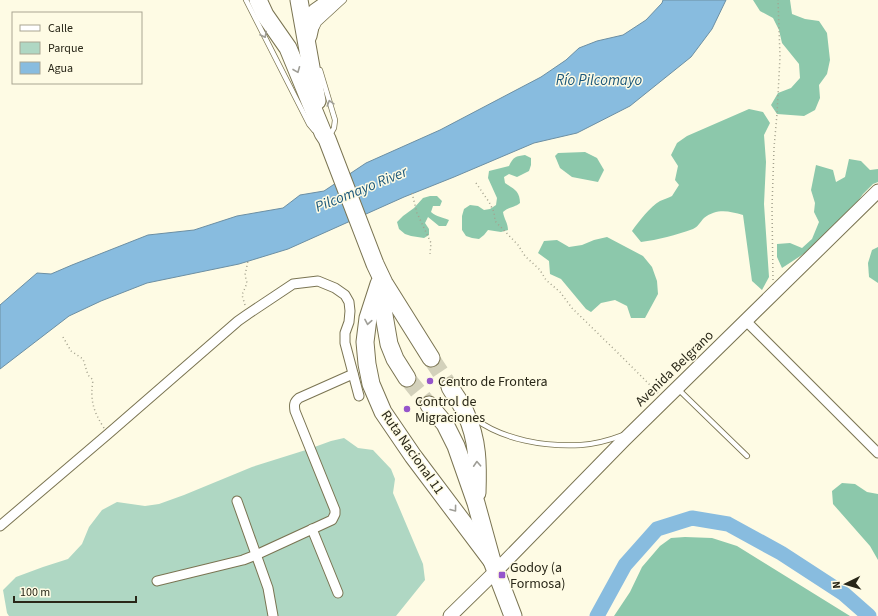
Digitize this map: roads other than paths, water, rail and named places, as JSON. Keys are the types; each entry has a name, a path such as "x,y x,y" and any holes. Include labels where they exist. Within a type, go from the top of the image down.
{"highway":[{"path":"258,0 265,15 288,48 325,136"},
{"path":"287,0 310,38"},
{"path":"299,0 310,38"},
{"path":"315,0 310,6 308,13 310,38 325,136"},
{"path":"310,38 312,18 316,12 333,0"},
{"name":"Ruta Nacional 11","path":"325,136 375,264 384,283 431,358"},
{"name":"Ruta Nacional 11","path":"375,264 390,344 395,359 407,378"},
{"name":"Ruta Nacional 11","path":"379,284 368,318 365,342 371,384 383,412 494,566"},
{"name":"Ruta Nacional 11","path":"450,387 466,413 474,437 477,474 476,503"},
{"name":"Ruta Nacional 11","path":"428,405 445,424 456,446 476,503 494,566 513,616"}],"street":[{"name":"Avenida Belgrano","path":"450,616 494,566 878,191"},
{"path":"0,526 238,321 293,284 318,281 335,288 345,295 349,302 350,311 345,333 345,343 358,396"},
{"path":"746,321 878,453"},
{"path":"157,581 243,560 332,520 335,510 295,411 294,404 299,398 353,374"},
{"path":"236,501 268,588 273,616"},
{"path":"312,529 338,593"}],"lane":[{"path":"246,0 310,124 316,134 322,138 331,134 335,120 317,63"},
{"path":"310,38 319,24 344,0"},
{"path":"677,388 747,456"},
{"path":"466,413 482,424 500,433 519,439 554,445 582,445 610,440 632,432"}],"water":[{"name":"Río Pilcomayo","path":"663,0 726,0 712,29 691,57 630,106 577,133 534,143 404,197 288,249 239,264 147,283 101,301 69,316 0,369 0,305 37,273 51,274 148,235 194,230 237,216 283,208 300,195 324,191 366,163 440,130 541,77 566,60 579,48 597,41 623,35 646,20"}],"waterway":[{"path":"597,616 625,565 657,529 692,518 728,524 781,553 844,594 869,616"}],"tunnel":[{"path":"431,358 450,387"},
{"path":"407,378 429,405"}],"place":[{"name":"Centro de Frontera","path":"430,381"},
{"name":"Control de Migraciones","path":"407,409"},
{"name":"Godoy (a Formosa)","path":"502,575"}],"water label":[{"name":"Pilcomayo River","path":"361,189"}]}
